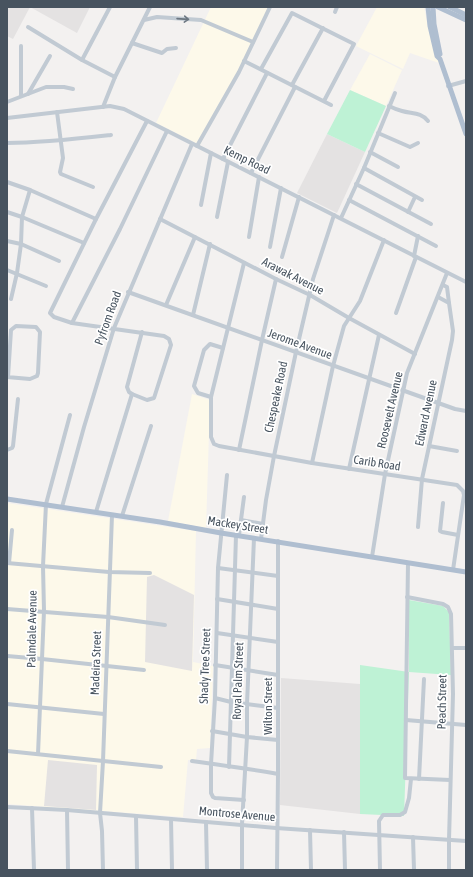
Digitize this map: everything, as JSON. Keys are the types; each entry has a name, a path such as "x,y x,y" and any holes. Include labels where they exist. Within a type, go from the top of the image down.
{"main road":[{"path":"428,7 430,26 437,56 440,59 448,86 466,134"},
{"path":"433,7 434,24 441,56 440,59"},
{"path":"438,7 466,20"},
{"path":"450,7 466,15"},
{"name":"Mackey Street","path":"7,499 112,514 466,572"}],"street":[{"path":"82,60 110,7"},
{"path":"103,107 115,77 150,7"},
{"path":"197,146 244,61 270,7"},
{"path":"335,12 337,7"},
{"path":"261,69 292,13 323,28 354,44 324,101"},
{"path":"144,20 157,17 201,20 253,42"},
{"path":"28,27 82,60 115,77"},
{"path":"251,173 323,28"},
{"path":"132,43 162,53 167,49 176,48"},
{"path":"21,46 21,96"},
{"path":"28,94 50,56"},
{"path":"244,61 331,105"},
{"path":"223,159 267,73"},
{"path":"448,86 466,81"},
{"path":"7,102 46,87 64,87 73,90"},
{"path":"341,218 364,168 395,93"},
{"path":"389,106 402,111 415,112 422,115 428,121"},
{"name":"Kemp Road","path":"7,118 103,107 119,107 466,282"},
{"path":"56,112 63,158 60,168 61,174 93,187"},
{"path":"142,332 127,388 128,392 147,400 154,398 170,345 169,339 164,336 142,332 72,322 54,317 50,312 96,219 148,121"},
{"path":"72,322 120,229 167,131"},
{"path":"378,133 410,147 418,143"},
{"path":"7,143 60,141 111,135"},
{"name":"Pyfrom Road","path":"62,507 86,420 114,328 192,144"},
{"path":"370,152 398,166"},
{"path":"201,205 211,153"},
{"path":"217,217 228,162"},
{"path":"364,168 422,200"},
{"path":"250,237 260,177"},
{"path":"7,182 30,190 96,219"},
{"path":"356,184 431,224"},
{"path":"270,247 282,188"},
{"path":"11,298 17,273 21,244 22,216 30,190"},
{"path":"282,257 299,197"},
{"path":"408,212 415,197"},
{"path":"349,200 436,246"},
{"path":"7,212 22,216 84,243"},
{"name":"Chespeake Road","path":"261,539 274,456 296,352 320,255 334,215"},
{"name":"Arawak Avenue","path":"160,220 310,295 415,354"},
{"path":"396,313 415,256 418,236"},
{"path":"166,305 195,237"},
{"path":"7,240 21,244 59,261"},
{"path":"312,463 333,366 344,326 360,301 384,240"},
{"path":"193,315 210,244"},
{"path":"223,348 210,344 204,350 194,386 198,392 211,397 244,263"},
{"path":"7,270 46,286"},
{"name":"Roosevelt Avenue","path":"372,557 385,474 407,373 447,273"},
{"path":"239,450 276,279"},
{"name":"Edward Avenue","path":"418,527 422,480 453,331 447,287 443,284"},
{"name":"Jerome Avenue","path":"128,292 333,366 370,377 455,409 466,411"},
{"path":"438,297 449,303"},
{"path":"16,326 36,327 40,332 37,376 30,379 8,377 11,330 16,326"},
{"path":"349,468 379,335"},
{"path":"96,512 132,394"},
{"name":"Carib Road","path":"211,397 211,437 214,444 219,446 312,463 457,485 463,490 463,501 453,570"},
{"path":"7,450 13,446 18,398"},
{"name":"Palmdale Avenue","path":"38,754 44,611 43,566 46,504 70,415"},
{"path":"122,516 151,426"},
{"path":"429,446 457,451"},
{"name":"Shady Tree Street","path":"227,475 218,568 211,793 215,798 244,800"},
{"path":"229,767 233,602 237,535 241,520 244,497"},
{"path":"443,503 440,531 458,535"},
{"name":"Madeira Street","path":"103,870 100,813 112,514"},
{"path":"241,520 263,524"},
{"path":"12,530 8,563 109,572 150,573"},
{"name":"Royal Palm Street","path":"242,870 242,824 247,737 249,638 254,538"},
{"name":"Wilton Street","path":"277,870 278,541"},
{"path":"408,563 405,778 450,780"},
{"path":"218,568 278,576"},
{"name":"Peach Street","path":"407,597 443,604 448,607 452,617 452,724 449,870"},
{"path":"217,599 251,606 278,609"},
{"path":"7,609 108,617 165,625"},
{"path":"217,633 278,642"},
{"path":"452,648 466,648"},
{"path":"7,656 144,670"},
{"path":"215,665 278,675"},
{"path":"419,779 424,679"},
{"path":"214,698 231,702 278,708"},
{"path":"7,704 104,714"},
{"path":"406,720 466,725"},
{"path":"212,731 247,737 278,740"},
{"path":"7,752 161,766"},
{"path":"192,761 278,774"},
{"path":"380,870 379,821 383,815 400,815 405,812 409,798 411,779"},
{"name":"Montrose Avenue","path":"7,807 67,810 276,828 466,841"},
{"path":"32,808 34,870"},
{"path":"67,810 68,870"},
{"path":"136,816 137,870"},
{"path":"171,819 172,870"},
{"path":"206,822 207,870"},
{"path":"310,830 311,870"},
{"path":"344,832 345,870"},
{"path":"413,837 414,870"}],"shaded area":[{"path":"7,7 30,7 13,39 7,36"},
{"path":"30,7 90,7 77,33"},
{"path":"211,7 272,7 239,74 200,145 156,123"},
{"path":"377,7 424,7 429,32 439,63 410,53 403,69 356,46"},
{"path":"370,54 402,70 386,106 350,90"},
{"path":"327,134 365,152 337,213 297,193"},
{"path":"192,394 210,400 206,528 168,521"},
{"path":"7,503 196,531 193,662 213,666 210,748 197,749 196,760 188,760 183,817 7,804"},
{"path":"154,575 194,595 192,671 145,662 147,577"},
{"path":"281,678 360,684 360,814 280,805"},
{"path":"48,760 97,765 96,810 44,806"}],"green space":[{"path":"350,90 386,106 365,152 327,134"},
{"path":"409,600 443,606 449,612 451,675 409,672"},
{"path":"360,665 409,672 404,816 360,814"}]}
